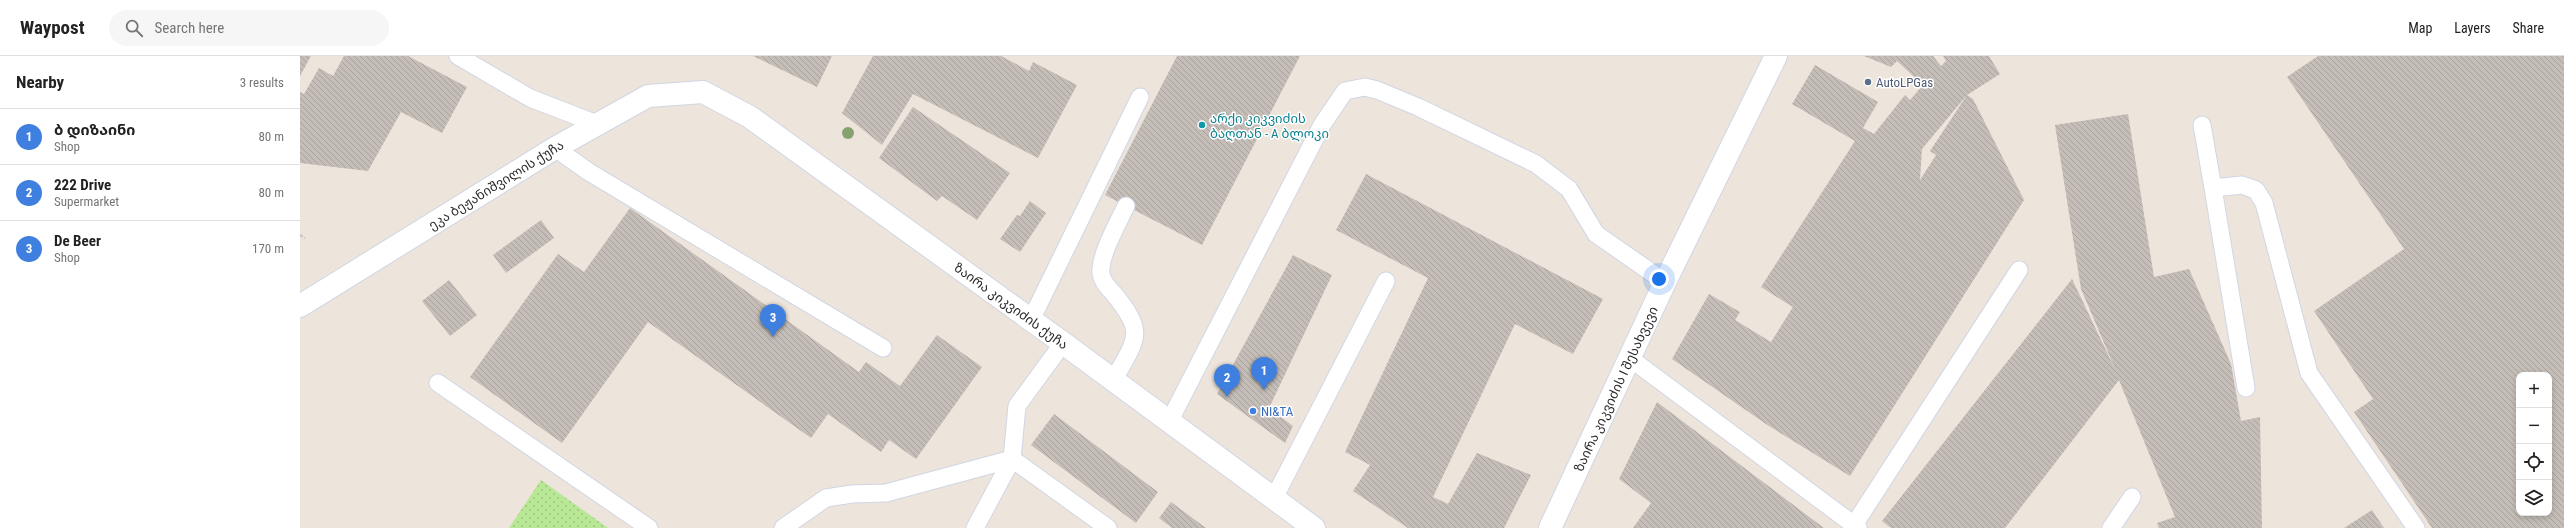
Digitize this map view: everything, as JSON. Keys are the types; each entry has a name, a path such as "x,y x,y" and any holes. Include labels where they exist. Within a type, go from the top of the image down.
{"street":[{"name":"ზაირა კიკვიძის I შესახვევი","path":"1550,528 1631,359 1665,282 1776,56"},
{"name":"ეკა ბეჟანიშვილის ქუჩა","path":"300,306 555,148 648,96 703,92"},
{"name":"ზაირა კიკვიძის ქუჩა","path":"703,92 750,117 1063,343 1168,422 1314,528"}],"lane":[{"path":"458,56 530,98 597,124"},
{"path":"1168,422 1322,125 1345,91 1365,87 1377,90 1418,107 1536,164 1569,189 1596,234 1665,282"},
{"path":"1031,320 1140,97"},
{"path":"2202,125 2246,388"},
{"path":"555,148 589,172 883,348"},
{"path":"2213,188 2242,186 2256,190 2264,203 2309,373 2416,528"},
{"path":"1113,381 1132,346 1135,331 1129,313 1101,276 1100,264 1126,206"},
{"path":"1631,359 1856,527 2019,270"},
{"path":"1274,498 1386,280"},
{"path":"975,528 1012,459 1016,406 1063,343"},
{"path":"438,383 649,528"},
{"path":"783,528 826,498 852,494 886,493 1012,459"},
{"path":"1012,459 1108,528"},
{"path":"2110,528 2132,497"}],"path":[{"path":"300,235 305,238"}],"green space":[{"path":"541,480 608,528 509,528"}],"building":[{"path":"300,56 311,56 300,76"},
{"path":"344,56 408,56 467,87 442,133 401,112 368,171 300,163 300,92 304,94 319,68 333,76"},
{"path":"753,56 832,56 817,87"},
{"path":"873,56 1001,56 1029,71 1033,62 1077,85 1038,158 913,94 882,145 842,113"},
{"name":"არქი კიკვიძის ბაღთან - A ბლოკი","path":"1177,56 1300,56 1202,245 1105,195"},
{"path":"1864,56 1933,56 1941,66 1946,61 1943,56 1989,56 2000,74 1967,95 1973,99 2024,200 1850,476 1766,424 1672,359 1709,294 1740,312 1735,320 1771,342 1793,307 1761,287 1855,141 1792,104 1815,65 1878,102 1863,128 1874,134 1905,95 1910,100 1923,85 1897,61 1891,67","holes":["1967,95 1930,151 1936,155 1920,180 1922,149"]},
{"path":"2318,56 2564,56 2564,528 2432,528 2354,412 2373,399 2314,311 2404,249 2287,77"},
{"path":"913,107 1010,173 977,220 942,196 937,201 879,158"},
{"path":"2128,114 2154,277 2189,269 2231,364 2241,421 2260,417 2262,528 2159,528 2157,523 2175,517 2119,380 2005,528 1891,528 1882,521 2072,279 2116,371 2081,289 2055,125"},
{"path":"1366,174 1603,299 1573,354 1515,324 1433,497 1448,504 1477,453 1531,475 1504,528 1408,528 1353,491 1370,465 1345,452 1428,278 1336,230"},
{"path":"1030,201 1046,213 1020,252 1000,239 1017,215 1020,216"},
{"path":"630,208 859,372 866,362 900,386 937,335 982,367 916,459 889,440 881,452 828,414 811,438 648,322 562,443 470,377 558,254 584,272"},
{"path":"541,220 554,238 506,273 493,255"},
{"path":"1293,255 1332,275 1269,408 1293,426 1285,443 1217,394"},
{"path":"449,280 477,315 450,336 422,301"},
{"path":"1657,402 1824,528 1633,528 1651,503 1619,479"},
{"path":"1054,414 1158,492 1136,523 1031,445"},
{"path":"1171,502 1206,528 1172,528 1159,518"},
{"path":"2372,510 2384,528 2344,528"}],"place":[{"name":"AutoLPGas","path":"1868,82"},
{"name":"არქი კიკვიძის ბაღთან - A ბლოკი","path":"1202,125"},
{"name":"De Beer","path":"773,337"},
{"name":"ბ დიზაინი","path":"1264,390"},
{"name":"222 Drive","path":"1227,397"},
{"name":"NI&TA","path":"1253,411"}]}
